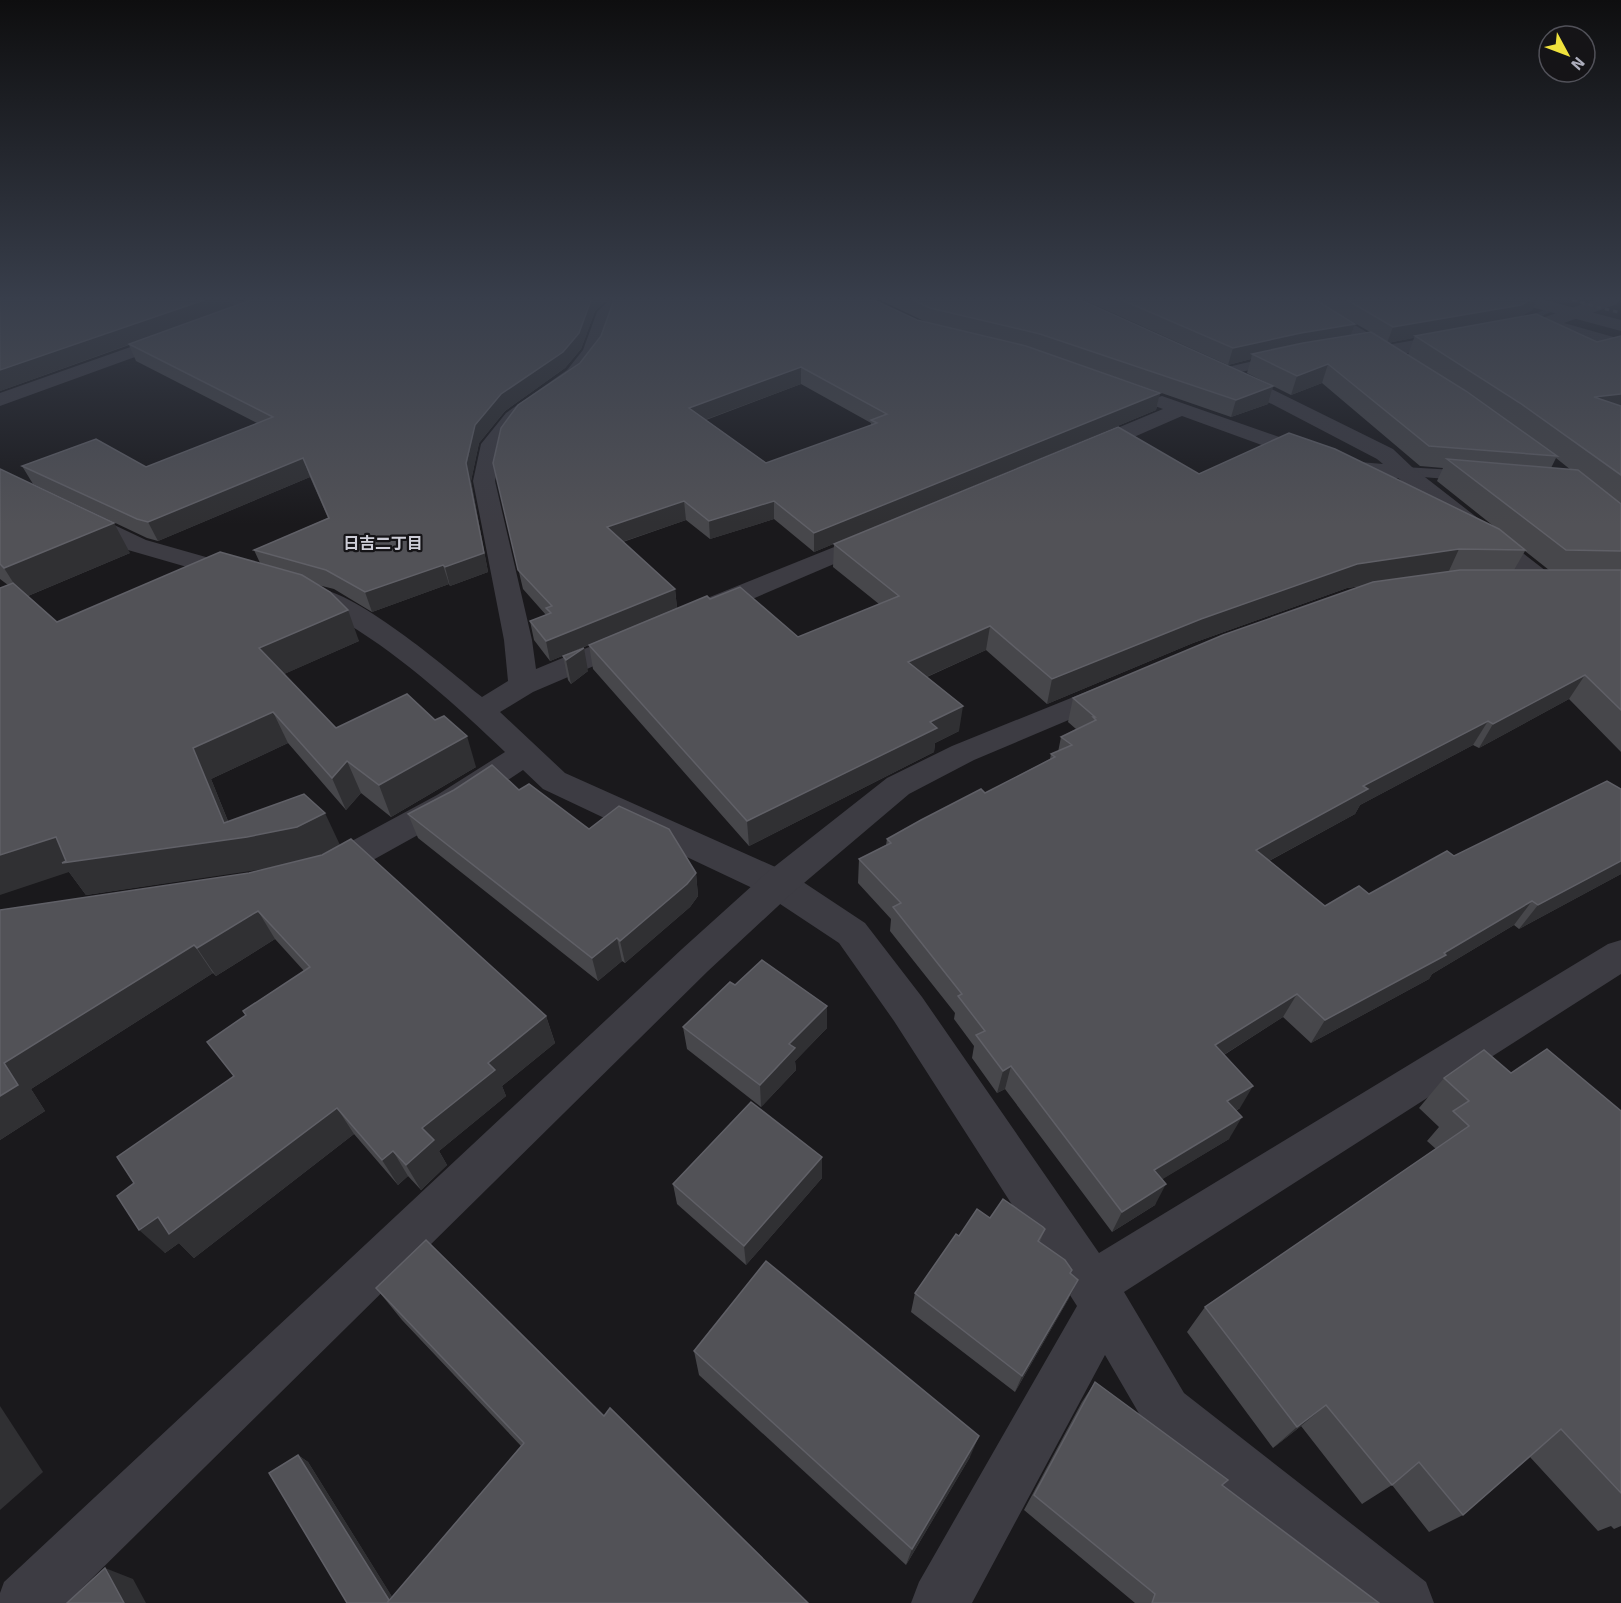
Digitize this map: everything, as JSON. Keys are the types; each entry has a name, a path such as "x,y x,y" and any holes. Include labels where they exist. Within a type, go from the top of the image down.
{"street":[{"path":"0,400 74,375"},
{"path":"523,685 518,640 484,481 492,444 513,417 573,375"},
{"path":"1230,375 1385,454 1404,472 1557,584 1503,583"},
{"path":"1149,398 1344,467 1404,472"},
{"path":"1061,460 1182,410"},
{"path":"0,478 137,545 258,579"},
{"path":"688,616 896,529"},
{"path":"291,588 324,597 383,633 480,711 554,781 778,884 852,933 908,1009 1098,1295 1166,1411 1405,1603"},
{"path":"480,711 523,685 655,630"},
{"path":"25,1603 695,960 778,884 897,786 963,753 1139,679"},
{"path":"300,877 323,872 449,803 525,754"},
{"path":"940,1603 1098,1295 1621,955"}],"lane":[{"path":"1404,472 1484,477"}],"building":[{"path":"190,375 529,375 501,394 475,425 466,463 484,553 365,592 326,570 254,550 329,518 303,458 148,522 22,466 96,439 146,467 273,417"},
{"path":"563,375 780,375 689,408 766,463 877,423 871,420 887,414 815,375 1108,375 1160,393 814,533 774,501 709,521 684,501 607,527 675,589 546,641 530,621 551,613 546,608 552,606 518,570 493,463 501,428 518,405"},
{"path":"1161,375 1248,375 1273,386 1236,400"},
{"path":"1341,375 1440,375 1557,456 1429,446"},
{"path":"1476,375 1621,375 1621,394 1594,397 1621,406 1621,475 1520,403"},
{"path":"1118,427 1199,474 1289,433 1335,449 1499,529 1525,550 1459,549 1357,564 1201,619 1052,679 990,626 908,662 963,706 930,722 937,728 747,821 589,645 707,596 710,599 740,587 798,637 899,596 834,544"},
{"path":"1447,459 1578,470 1621,504 1621,551 1566,550"},
{"path":"0,469 114,523 4,568 0,564"},
{"path":"220,552 302,575 330,592 348,610 259,648 336,728 407,694 435,720 444,716 467,736 379,785 347,761 332,778 273,712 193,748 224,823 304,794 325,813 297,827 247,837 62,863 66,861 56,837 0,855 0,588 13,583 57,622"},
{"path":"1460,570 1621,570 1621,710 1585,675 1493,724 1488,721 1363,786 1368,789 1256,850 1325,906 1359,886 1369,894 1447,851 1454,856 1607,781 1621,789 1621,861 1538,905 1532,901 1444,953 1446,955 1325,1020 1297,994 1215,1045 1253,1086 1227,1101 1242,1117 1154,1170 1166,1184 1122,1212 1011,1066 1003,1071 976,1035 985,1031 958,996 962,994 893,907 901,903 859,859 891,843 887,839 921,820 981,789 985,793 1055,757 1051,754 1072,745 1061,737 1096,720 1073,698 1223,635 1373,582"},
{"path":"584,648 566,660 563,656"},
{"path":"492,765 519,790 529,784 589,829 619,806 669,829 696,873 687,884 620,941 617,938 592,958 408,814 454,790"},
{"path":"351,839 546,1016 488,1063 495,1070 422,1128 434,1140 406,1165 393,1151 382,1160 337,1108 169,1234 158,1217 139,1230 117,1196 134,1183 117,1157 234,1076 207,1042 246,1015 243,1011 310,967 258,911 197,948 194,945 4,1063 18,1085 0,1096 0,910 249,873 322,855"},
{"path":"762,960 827,1006 789,1044 795,1048 760,1085 683,1027 730,982 735,985"},
{"path":"1547,1049 1621,1111 1621,1493 1561,1429 1463,1515 1419,1462 1392,1485 1326,1405 1297,1427 1205,1307 1469,1126 1453,1111 1469,1101 1444,1078 1484,1050 1511,1073"},
{"path":"751,1102 822,1157 744,1246 673,1184"},
{"path":"1003,1199 1045,1229 1038,1241 1065,1260 1072,1270 1070,1273 1078,1280 1022,1376 915,1293 956,1234 959,1236 977,1209 990,1218"},
{"path":"426,1240 604,1416 610,1408 808,1603 387,1603 524,1443 376,1288"},
{"path":"766,1261 979,1436 912,1549 694,1351"},
{"path":"1095,1382 1228,1480 1222,1485 1379,1603 1152,1603 1155,1594 1034,1495"},
{"path":"298,1455 389,1600 387,1603 347,1603 269,1473"},
{"path":"105,1568 124,1603 67,1603"}],"district":[{"name":"日吉二丁目","path":"383,544"}]}
